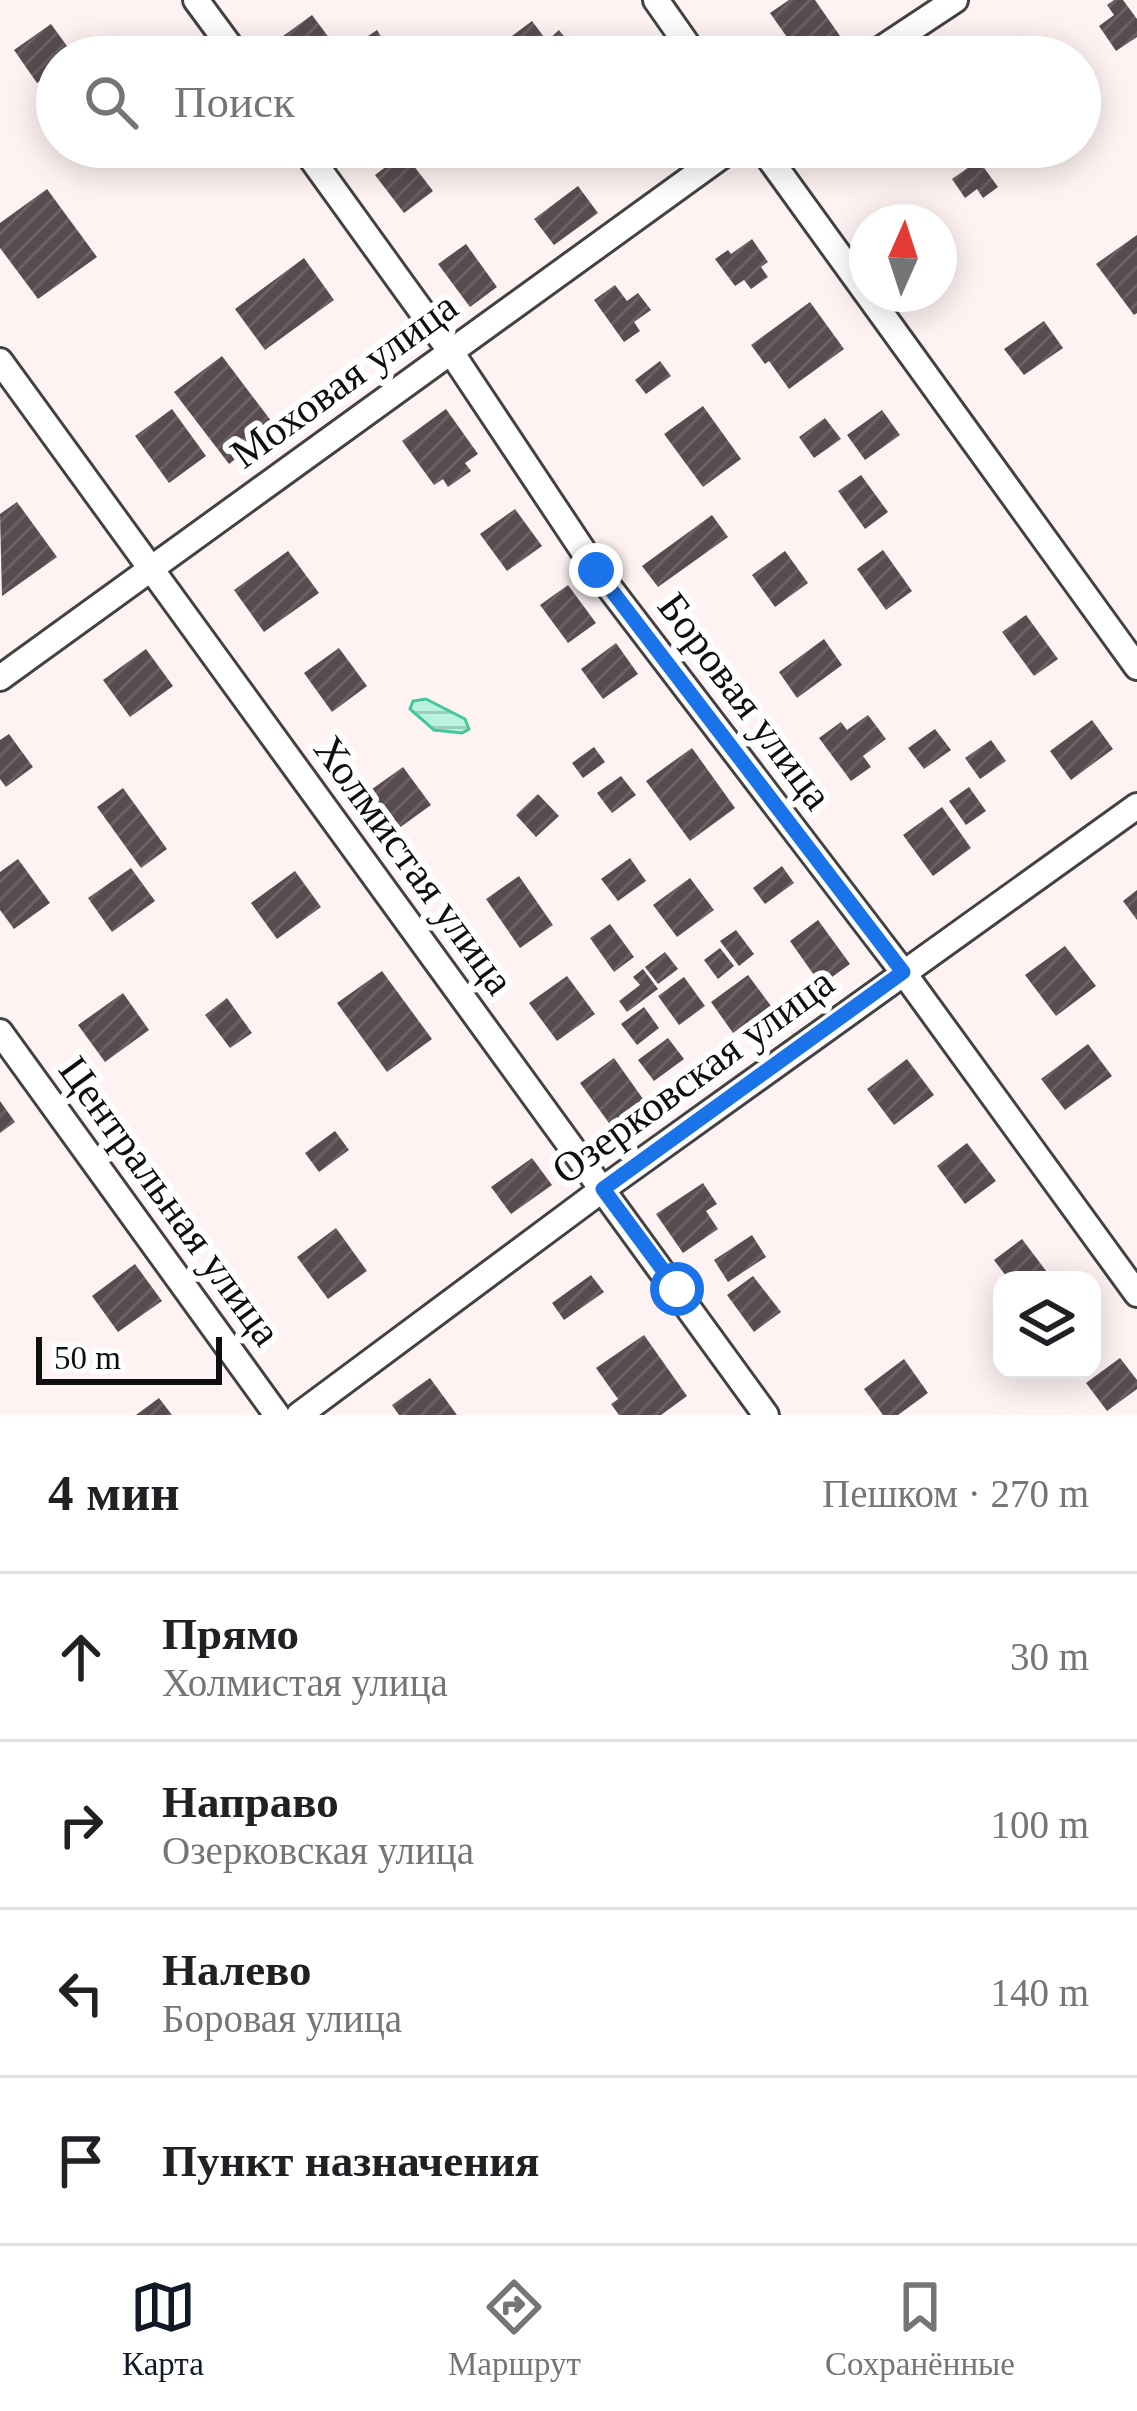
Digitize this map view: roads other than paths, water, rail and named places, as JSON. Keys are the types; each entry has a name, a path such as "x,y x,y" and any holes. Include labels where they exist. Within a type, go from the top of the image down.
{"street":[{"path":"196,0 223,36"},
{"path":"656,0 681,36"},
{"path":"901,36 955,0"},
{"name":"Боровая улица","path":"318,168 451,352 596,570 903,972 1137,1294"},
{"name":"Моховая улица","path":"0,677 705,168"},
{"path":"776,168 1137,667"},
{"name":"Холмистая улица","path":"0,361 766,1415"},
{"name":"Озерковская улица","path":"299,1415 603,1189 1137,806"},
{"name":"Центральная улица","path":"0,1032 277,1415"}]}
